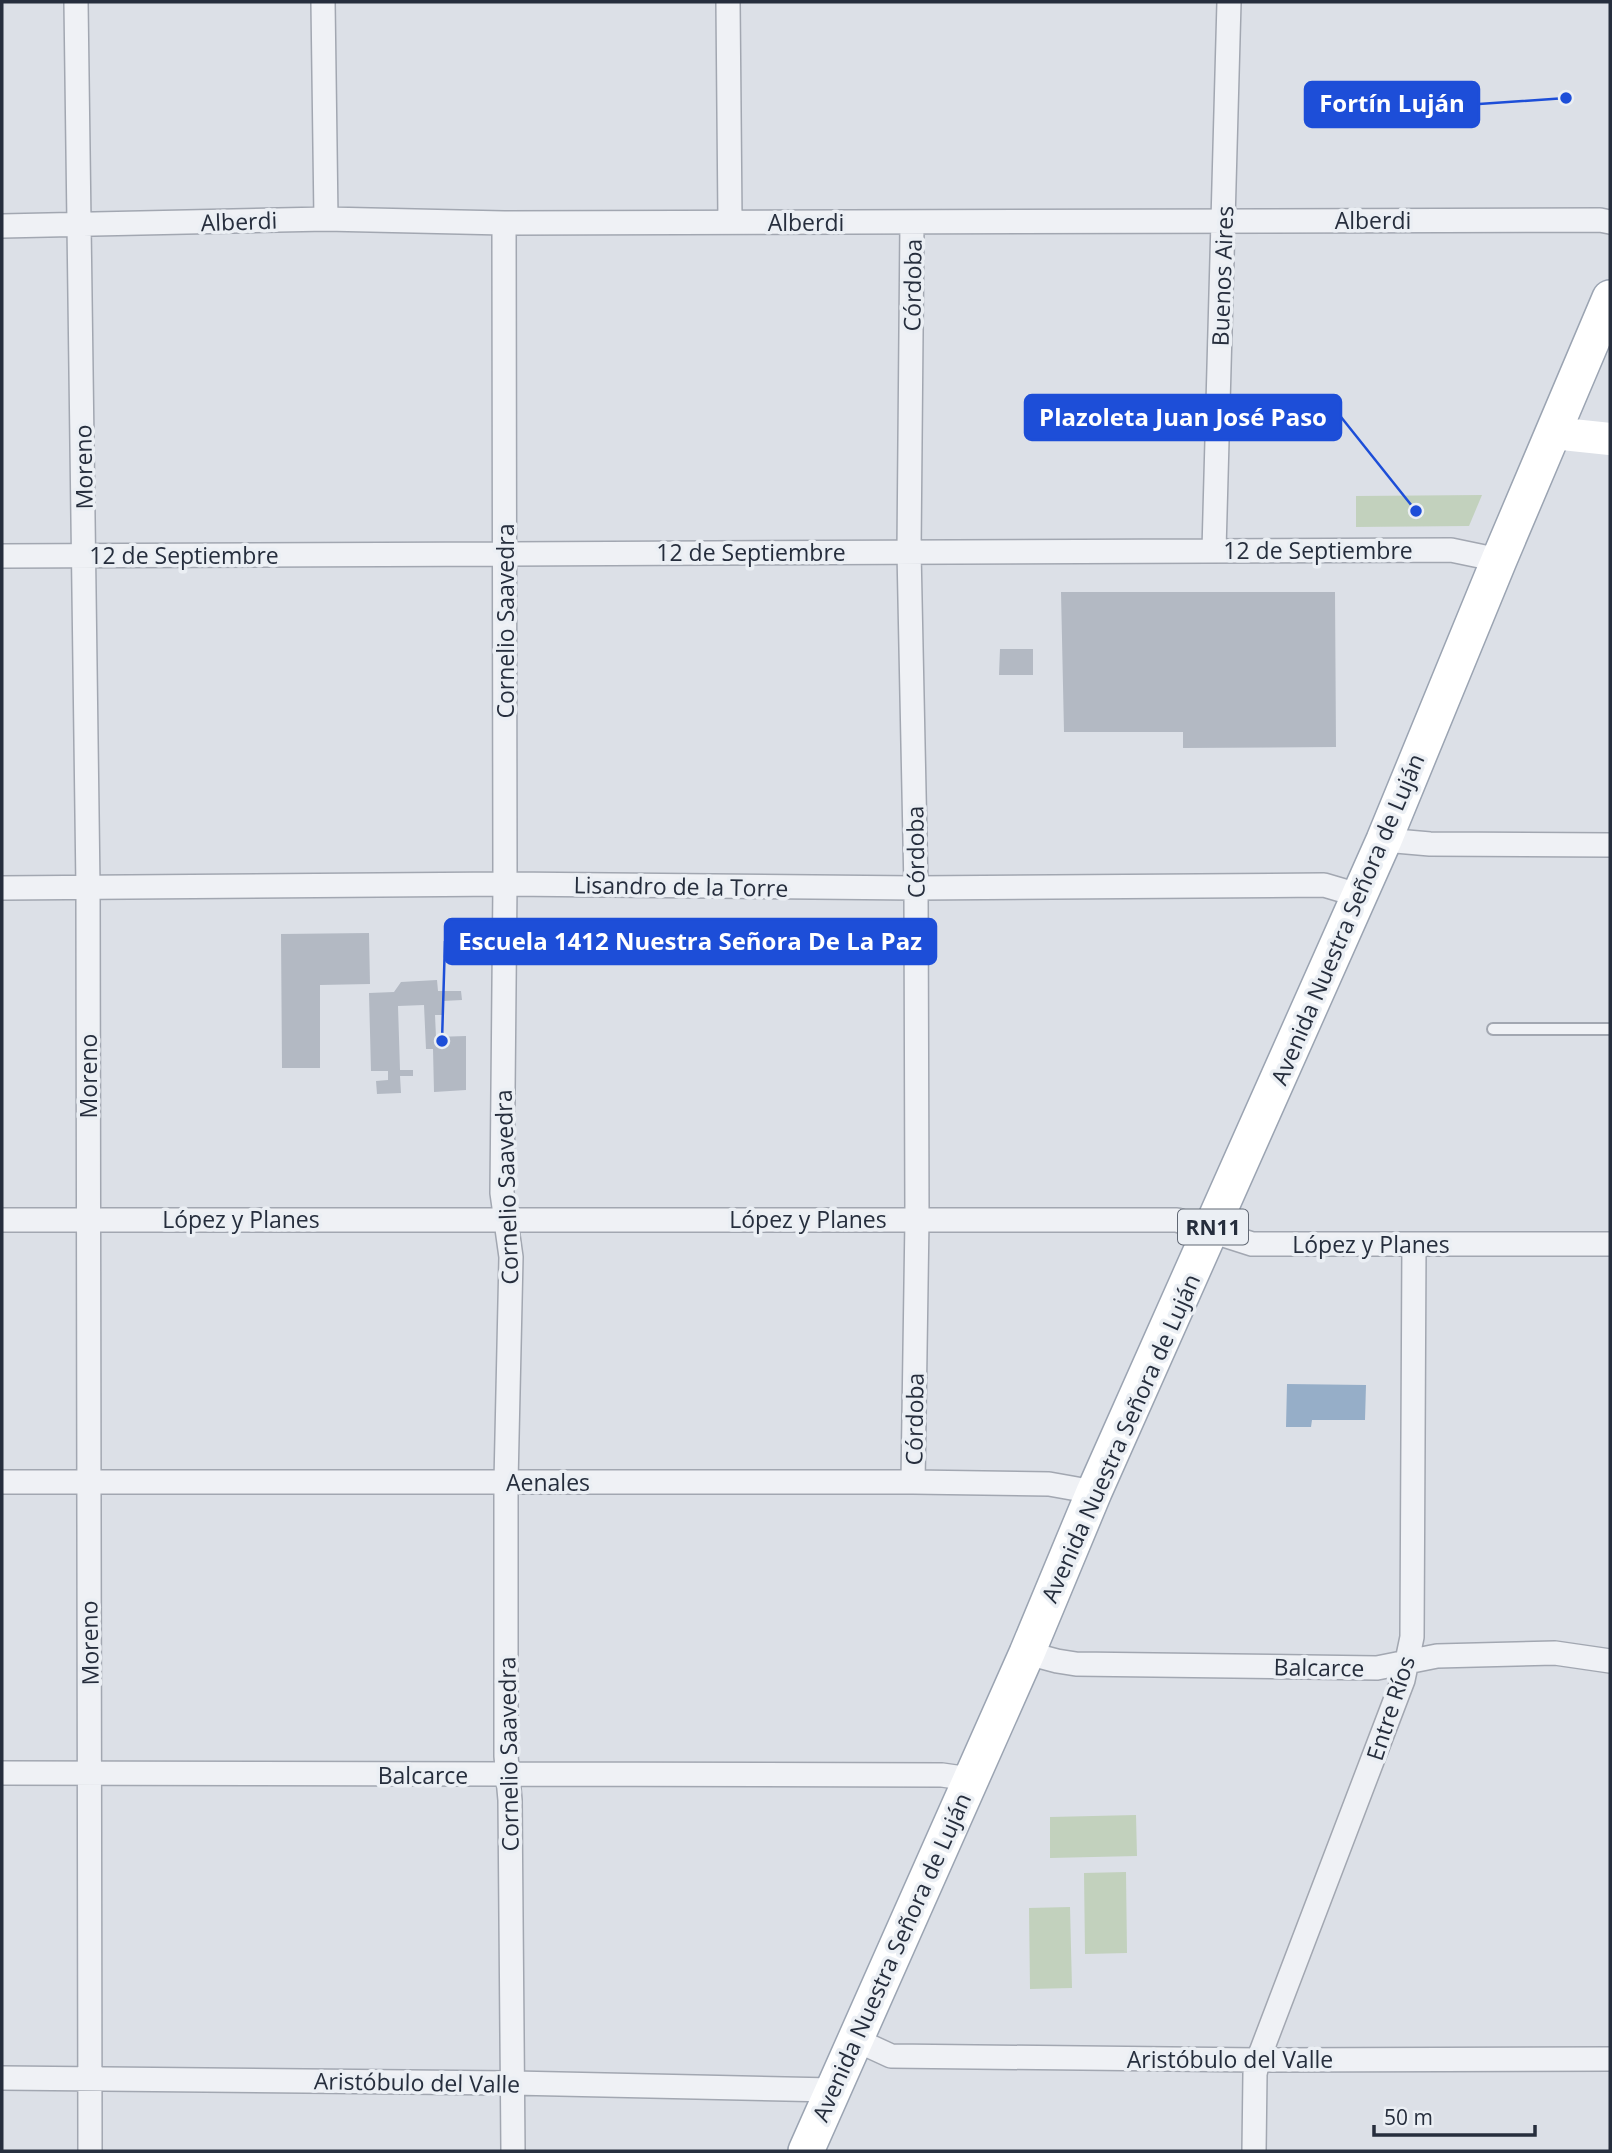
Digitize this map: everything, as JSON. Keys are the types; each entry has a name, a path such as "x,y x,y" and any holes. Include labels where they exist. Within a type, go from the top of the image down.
{"main road":[{"name":"Avenida Nuestra Señora de Luján","path":"806,2151 1027,1653 1094,1492 1384,840 1610,298"}],"street":[{"name":"Moreno","path":"76,2 88,887 90,2151"},
{"path":"323,2 326,219"},
{"path":"727,2 730,221"},
{"name":"Buenos Aires","path":"1214,550 1229,2"},
{"name":"Alberdi","path":"2,226 326,219 504,223 1224,220 1610,222"},
{"name":"Cornelio Saavedra","path":"504,223 505,884 502,1193 511,1257 506,1482 513,2151"},
{"name":"Córdoba","path":"912,223 909,551 916,888 917,1219 913,1482"},
{"path":"1553,433 1610,439"},
{"name":"12 de Septiembre","path":"2,556 1451,550 1499,560"},
{"path":"1384,840 1430,844 1610,845"},
{"name":"Lisandro de la Torre","path":"2,888 505,884 916,888 1324,885 1358,895"},
{"name":"López y Planes","path":"2,1220 1177,1220 1252,1244 1610,1244"},
{"name":"Entre Ríos","path":"1254,2151 1255,2074 1258,2060 1399,1693 1408,1662 1412,1637 1414,1244"},
{"name":"Aenales","path":"2,1482 913,1482 1049,1484 1094,1492"},
{"name":"Balcarce","path":"1027,1653 1076,1664 1377,1668 1437,1656 1555,1653 1610,1661"},
{"name":"Balcarce","path":"2,1773 942,1775 970,1779"},
{"name":"Aristóbulo del Valle","path":"854,2039 891,2056 1258,2060 1610,2059"},
{"name":"Aristóbulo del Valle","path":"2,2078 514,2083 832,2090"}],"lane":[{"path":"1493,1029 1610,1029"}],"green space":[{"path":"1482,495 1469,526 1356,527 1356,496"},
{"path":"1136,1815 1137,1856 1050,1858 1050,1817"},
{"path":"1126,1872 1127,1953 1085,1954 1084,1873"},
{"path":"1070,1907 1072,1988 1030,1989 1029,1908"}],"water":[{"path":"1287,1384 1366,1385 1365,1420 1312,1420 1311,1427 1286,1427"}],"building":[{"path":"1061,592 1335,592 1336,747 1183,748 1183,732 1064,732"},
{"path":"1000,649 1033,649 1033,675 999,675"},
{"path":"369,933 370,984 320,985 320,1068 282,1068 281,934"},
{"path":"437,980 438,991 461,991 462,1000 443,1001 443,1015 435,1015 436,1037 466,1036 466,1090 434,1092 433,1049 426,1049 424,1005 398,1006 400,1070 413,1070 413,1076 400,1076 401,1093 377,1094 376,1081 388,1080 388,1071 371,1071 369,993 394,992 401,982"}],"place":[{"name":"Fortín Luján","path":"1566,98"},
{"name":"Plazoleta Juan José Paso","path":"1416,511"},
{"name":"Escuela 1412 Nuestra Señora De La Paz","path":"442,1041"}]}
